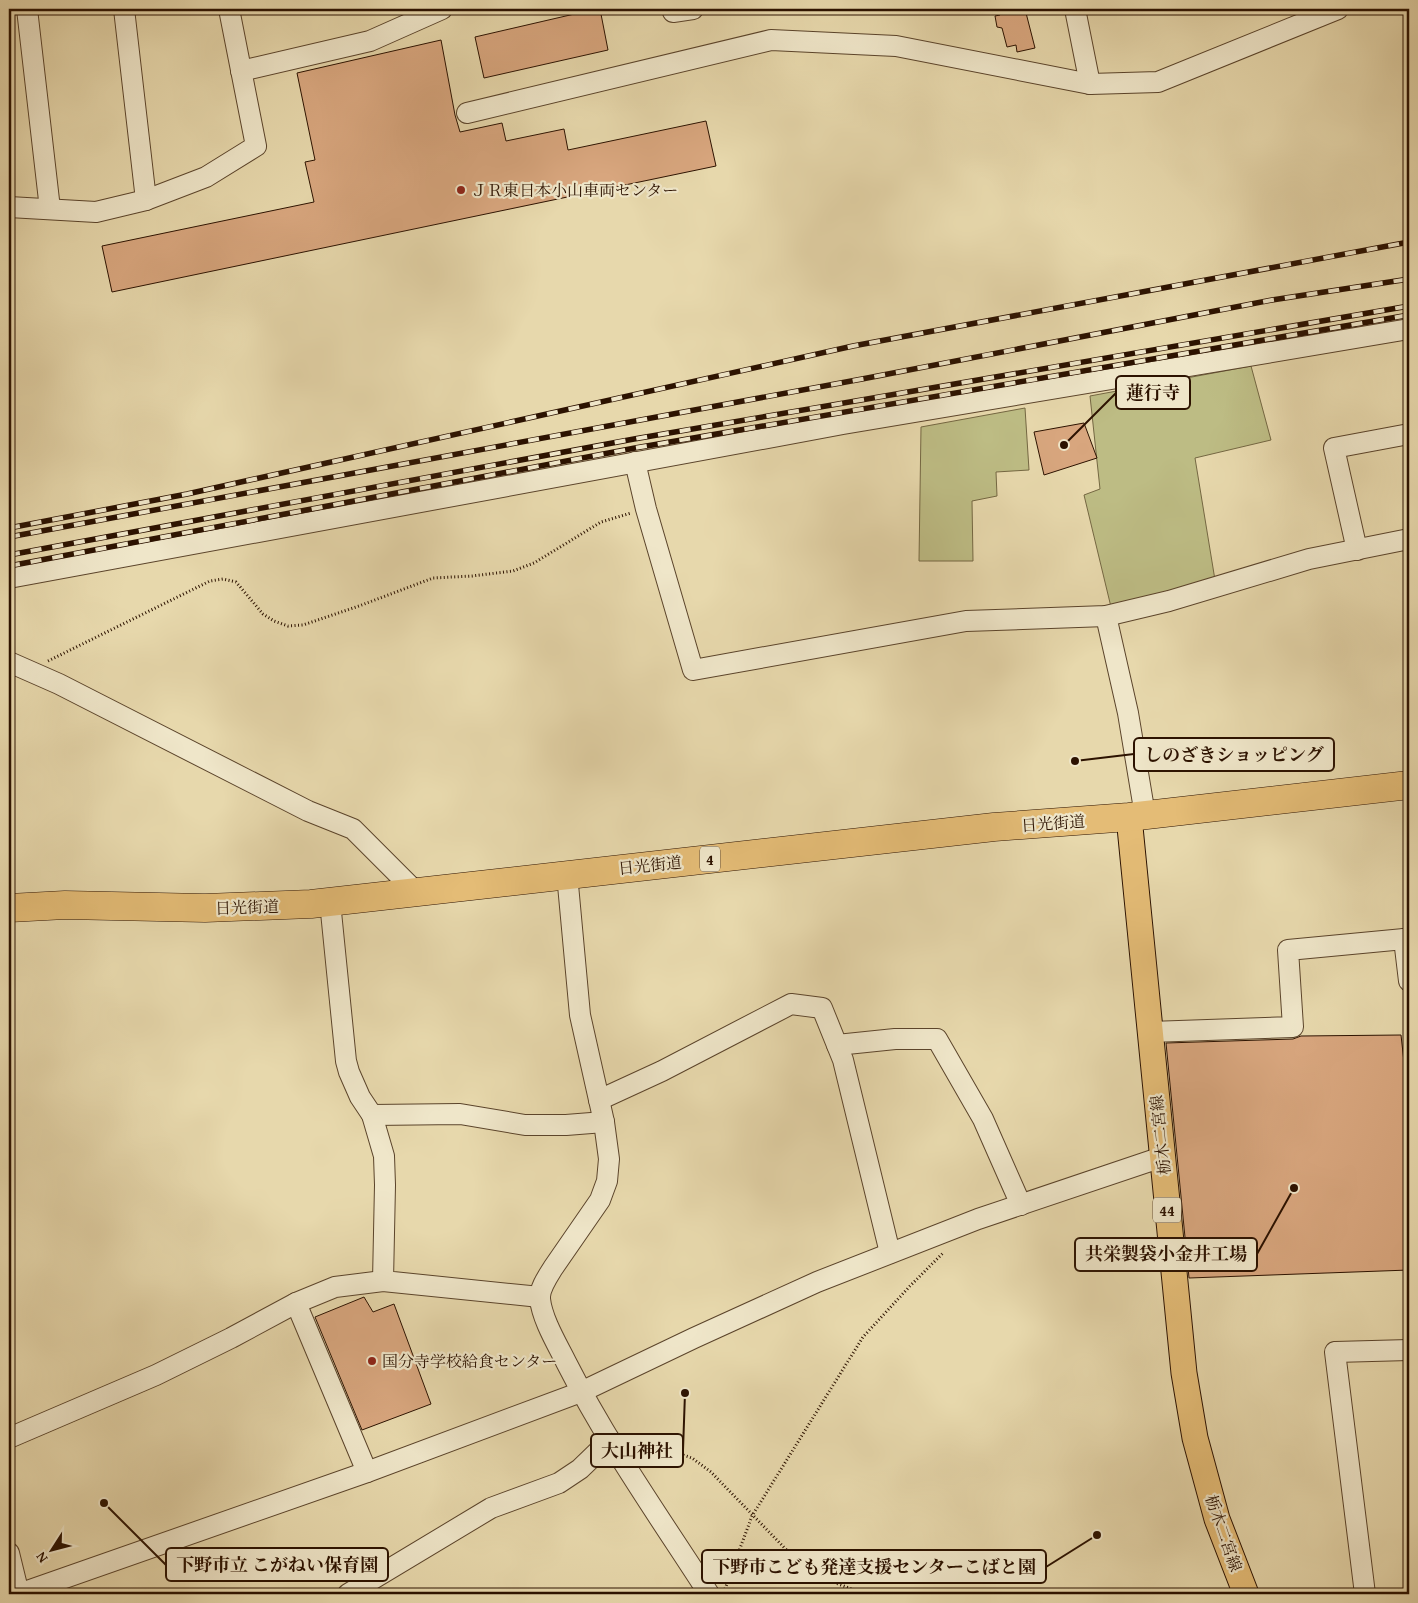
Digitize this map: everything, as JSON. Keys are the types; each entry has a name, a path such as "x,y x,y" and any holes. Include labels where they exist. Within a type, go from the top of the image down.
{"highway":[{"name":"日光街道","path":"9,908 65,905 205,908 330,902 994,827 1137,816 1409,785"}],"main road":[{"name":"栃木二宮線","path":"1137,816 1150,1032 1184,1373 1195,1438 1217,1519 1246,1594"}],"street":[{"path":"27,9 50,209"},
{"path":"124,9 146,200"},
{"path":"9,207 96,212 146,200 206,177 256,146 229,9"},
{"path":"241,71 370,41 421,14 442,9"},
{"path":"673,9 673,12 693,9"},
{"path":"1075,9 1090,84"},
{"path":"467,113 771,40 896,46 1090,84 1158,82 1338,9"},
{"path":"9,578 843,424 1409,329"},
{"path":"1357,550 1334,448 1409,434"},
{"path":"635,462 646,509 693,670 966,621 1106,616 1169,601 1309,560 1409,539"},
{"path":"1106,616 1128,713 1137,816"},
{"path":"9,662 59,684 308,810 353,829 417,893"},
{"path":"567,874 577,966 579,1006 604,1122 608,1159 607,1181 600,1200 549,1273 540,1297 543,1312 554,1338 581,1392 607,1436 709,1594"},
{"path":"330,902 346,1061 360,1096 372,1115 384,1156 383,1281"},
{"path":"1150,1032 1293,1027 1288,950 1407,938 1409,981"},
{"path":"599,1100 662,1071 790,1004 822,1008 843,1060 890,1253"},
{"path":"837,1045 895,1038 937,1039 983,1119 1021,1204"},
{"path":"372,1115 460,1114 525,1125 566,1125 604,1122"},
{"path":"9,1553 19,1594 367,1472 581,1392 817,1282 978,1219 1162,1157"},
{"path":"9,1438 156,1375 296,1303 335,1287 383,1281 540,1297"},
{"path":"296,1303 367,1472"},
{"path":"1365,1594 1335,1352 1409,1350"},
{"path":"348,1594 491,1508 559,1483 580,1469 607,1436"}],"path":[{"path":"29,671 210,581 222,579 236,582 263,614 274,621 288,626 304,625 433,578 513,571 534,563 601,522 646,509"},
{"path":"723,1594 752,1516 863,1337 910,1286 951,1246"},
{"path":"607,1436 617,1433 692,1458 711,1472 805,1568 833,1582 865,1594"}],"shaded area":[{"path":"1251,366 1271,440 1195,458 1215,580 1111,607 1084,495 1100,489 1090,396"},
{"path":"1025,408 1029,470 996,472 997,496 972,501 973,561 919,561 921,427"}],"building":[{"path":"600,9 608,50 484,78 475,37"},
{"path":"999,9 1025,9 1035,48 1017,52 1016,45 1007,47 1002,28 997,27 995,16 1000,15"},
{"name":"ＪＲ東日本小山車両センター","path":"441,40 460,132 502,123 506,141 564,129 568,150 706,121 716,166 112,292 102,246 314,202 305,162 315,160 297,73"},
{"path":"1084,423 1097,458 1044,475 1034,432"},
{"path":"1401,1035 1409,1107 1409,1270 1189,1278 1166,1043 1293,1039 1301,1036"},
{"name":"国分寺学校給食センター","path":"364,1297 373,1312 394,1304 431,1404 362,1430 315,1317"}],"railway":[{"path":"9,528 187,494 853,346 1409,242"},
{"path":"9,537 862,379 1272,300 1409,279"},
{"path":"9,555 634,439 1409,306"},
{"path":"9,566 635,448 1409,315"}],"place":[{"name":"ＪＲ東日本小山車両センター","path":"461,190"},
{"name":"蓮行寺","path":"1064,445"},
{"name":"しのざきショッピング","path":"1075,761"},
{"name":"共栄製袋小金井工場","path":"1294,1188"},
{"name":"国分寺学校給食センター","path":"372,1361"},
{"name":"大山神社","path":"685,1393"},
{"name":"下野市立 こがねい保育園","path":"104,1503"},
{"name":"下野市こども発達支援センターこばと園","path":"1097,1535"}]}
